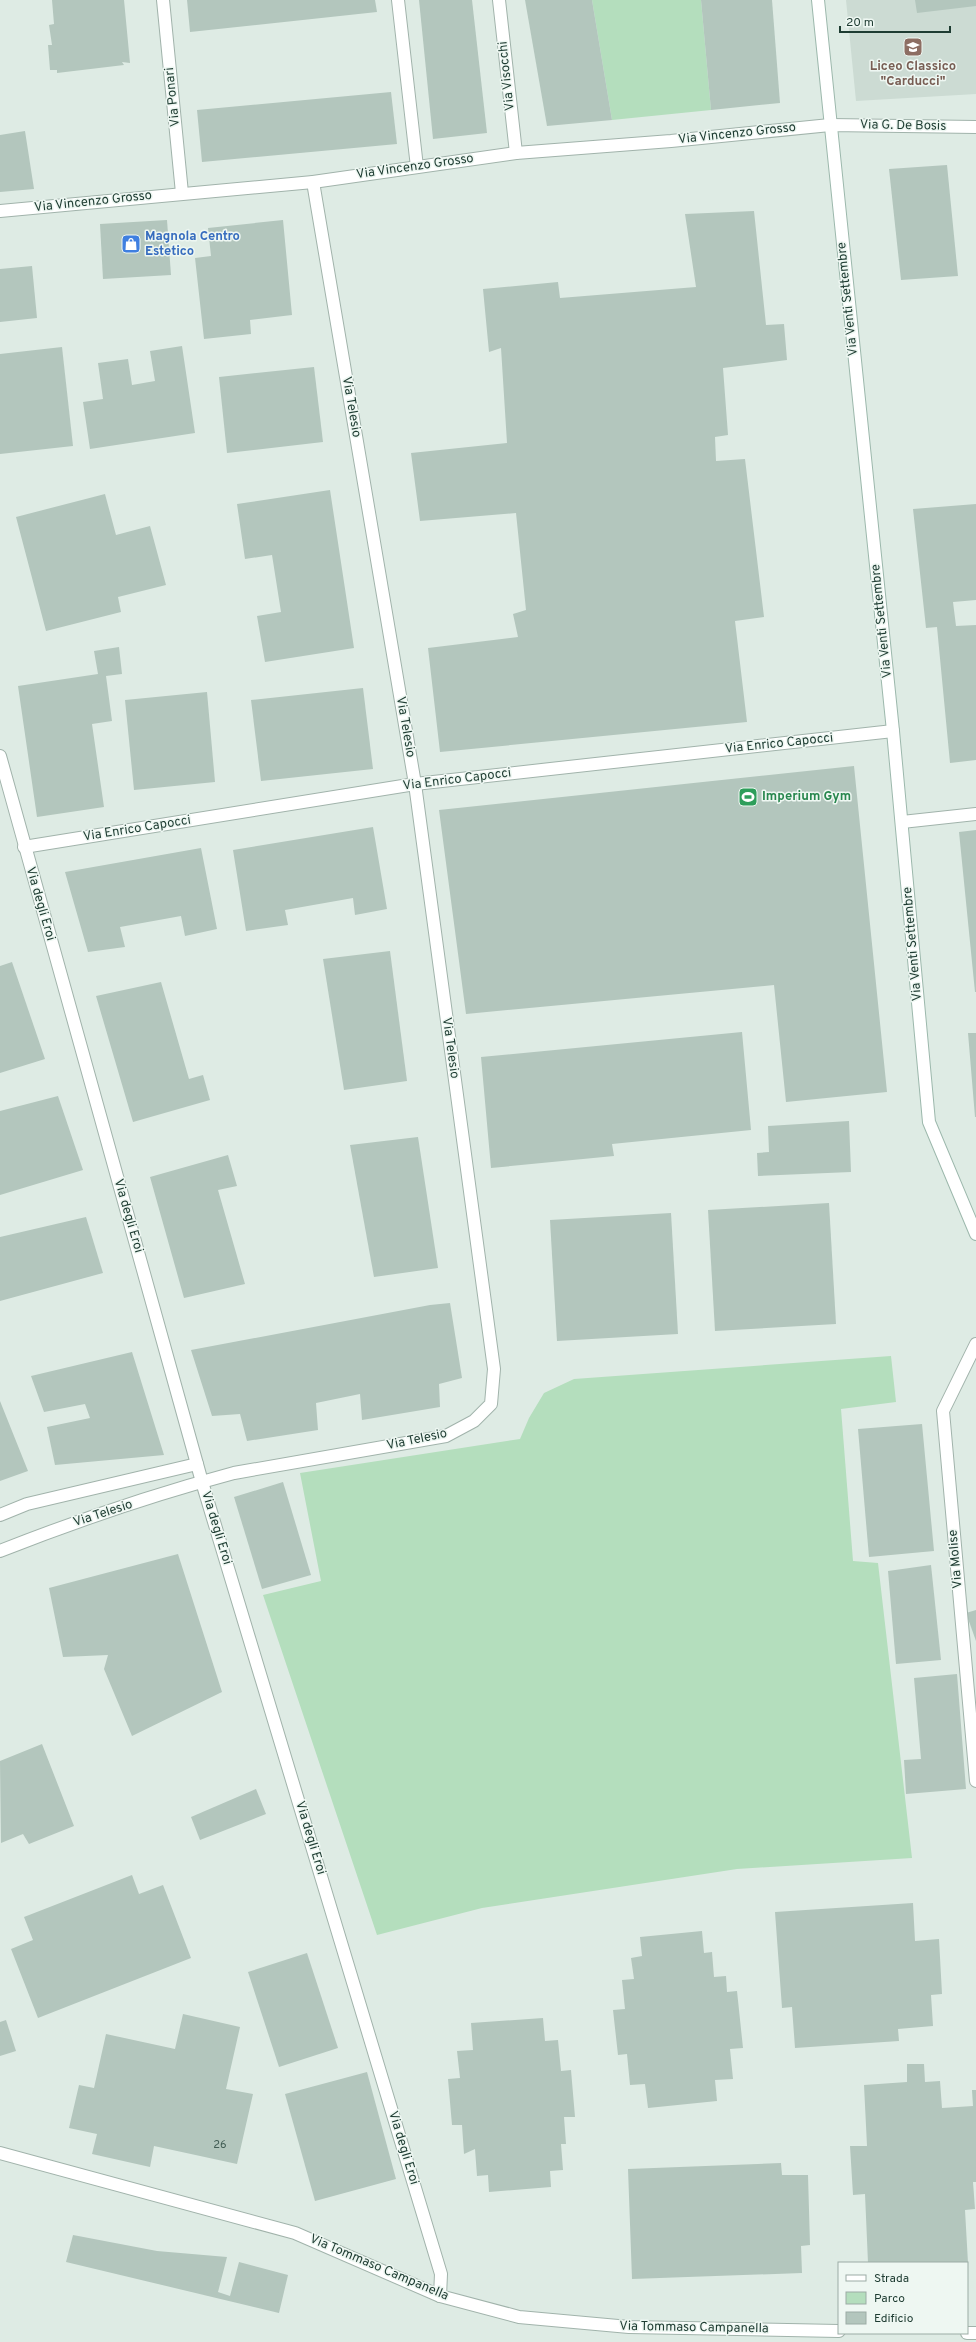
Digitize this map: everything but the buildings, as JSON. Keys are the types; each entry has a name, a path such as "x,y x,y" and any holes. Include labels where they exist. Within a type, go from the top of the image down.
{"street":[{"name":"Via Ponari","path":"163,0 182,193"},
{"path":"398,0 417,167"},
{"name":"Via Visocchi","path":"499,0 516,153"},
{"name":"Via Venti Settembre","path":"818,0 893,731 929,1122 976,1234"},
{"name":"Via Vincenzo Grosso","path":"0,211 313,182 516,153 671,141 830,125"},
{"name":"Via G. De Bosis","path":"830,125 976,127"},
{"name":"Via Telesio","path":"0,1551 41,1535 202,1482 234,1474 446,1436 474,1421 491,1404 494,1369 415,784 313,182"},
{"name":"Via Enrico Capocci","path":"24,847 415,784 893,731"},
{"name":"Via degli Eroi","path":"0,756 24,847 202,1482 441,2274 440,2296"},
{"path":"902,822 976,814"},
{"name":"Via Molise","path":"976,1344 943,1411 976,1781"},
{"name":"Via Telesio","path":"0,1515 27,1504 198,1464"},
{"name":"Via Tommaso Campanella","path":"0,2153 295,2233 440,2296 519,2317 630,2327 838,2330"}],"shaded area":[{"name":"Liceo Classico \"Carducci\"","path":"846,0 976,0 976,94 856,101"}],"green space":[{"path":"592,0 701,0 711,110 612,120"},
{"path":"891,1356 896,1402 841,1409 853,1561 878,1563 912,1858 737,1869 482,1908 377,1935 263,1595 321,1581 300,1473 520,1439 529,1418 544,1393 574,1379"}],"place":[{"name":"Liceo Classico \"Carducci\"","path":"913,47"},
{"name":"Magnola Centro Estetico","path":"131,244"},
{"name":"Imperium Gym","path":"748,797"}]}
